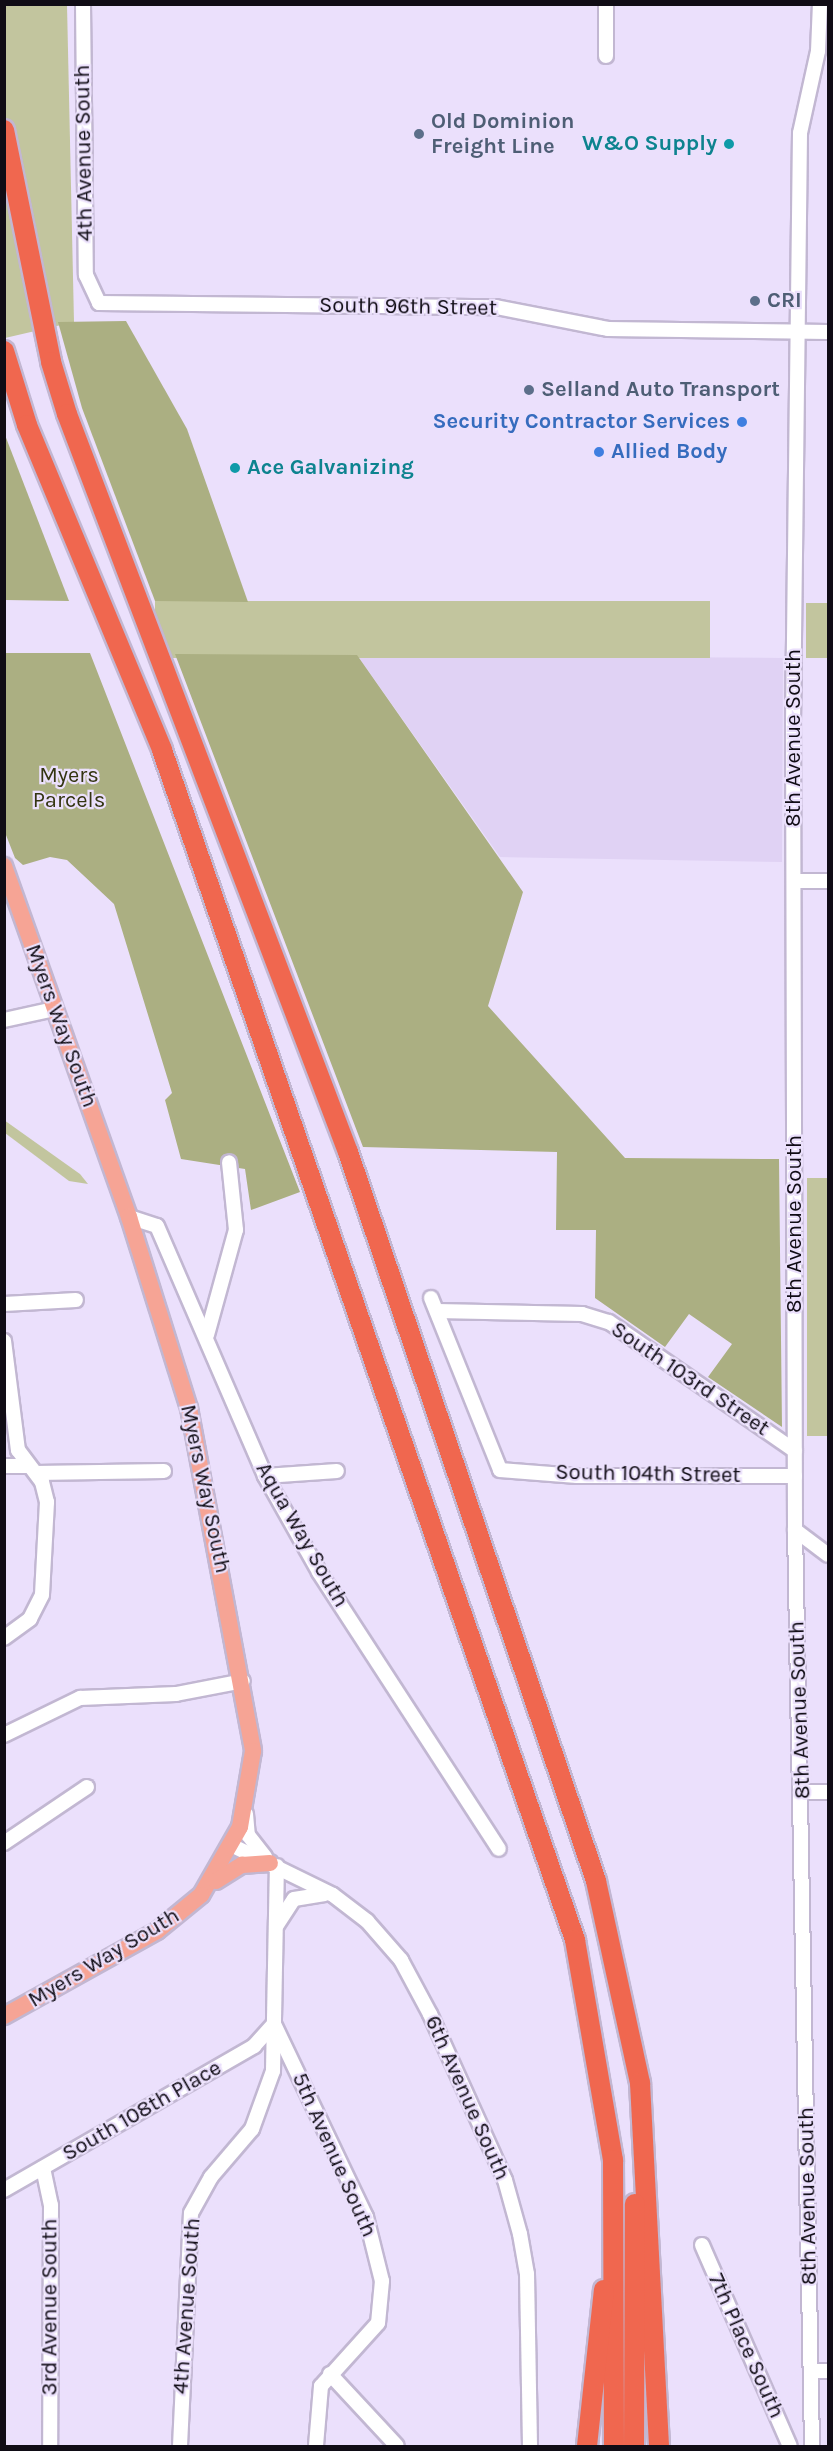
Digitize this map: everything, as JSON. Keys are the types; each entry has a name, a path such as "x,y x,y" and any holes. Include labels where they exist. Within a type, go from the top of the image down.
{"highway":[{"path":"4,130 51,362 67,414 348,1152 575,1815 628,2007 645,2136 659,2446"},
{"path":"4,351 27,425 162,750 544,1838 594,2026 609,2122 615,2229 614,2446"},
{"path":"615,1959 632,2093 634,2446"},
{"path":"587,2446 615,2229"}],"main road":[{"name":"Myers Way South","path":"4,866 129,1217 189,1408 253,1742 247,1802 233,1846 208,1887 157,1931 4,2016"},
{"path":"208,1887 242,1865 274,1865"}],"street":[{"name":"4th Avenue South","path":"82,4 86,275 94,300"},
{"path":"606,4 606,56"},
{"name":"8th Avenue South","path":"812,2446 802,1792 795,1530 794,880 800,133 819,51 820,4"},
{"name":"South 96th Street","path":"94,300 130,306 496,307 608,329 828,332"},
{"path":"794,880 828,881"},
{"path":"4,1020 54,1009"},
{"path":"207,1335 236,1230 229,1162"},
{"name":"Aqua Way South","path":"129,1217 157,1227 207,1335 265,1476 319,1572 500,1849"},
{"path":"4,1304 76,1300"},
{"name":"South 103rd Street","path":"500,1470 434,1305 582,1314 609,1322 795,1451"},
{"path":"4,1341 14,1434 47,1502 46,1578 36,1612 4,1638"},
{"path":"4,1466 31,1470 164,1471"},
{"name":"South 104th Street","path":"500,1470 577,1476 795,1476"},
{"path":"265,1476 337,1471"},
{"path":"795,1530 828,1555"},
{"path":"4,1735 80,1698 176,1694 243,1681"},
{"path":"4,1843 87,1787"},
{"path":"802,1792 828,1792"},
{"path":"247,1802 248,1835 274,1865"},
{"name":"6th Avenue South","path":"233,1846 333,1895 376,1930 407,1971 505,2180 527,2274 530,2446"},
{"name":"4th Avenue South","path":"180,2446 189,2223 211,2177 261,2114 273,2071 274,1865"},
{"path":"274,1933 294,1899 313,1892 333,1895"},
{"name":"South 108th Place","path":"4,2190 254,2046 274,2024"},
{"name":"5th Avenue South","path":"274,2024 366,2217 382,2281 378,2323 330,2374 317,2396 316,2446"},
{"name":"3rd Avenue South","path":"43,2168 51,2205 50,2446"},
{"name":"7th Place South","path":"702,2245 790,2446"},
{"path":"811,2371 828,2371"},
{"path":"330,2374 397,2446"}],"shaded area":[{"path":"357,655 783,658 782,862 500,857"}],"green space":[{"path":"5,5 67,5 74,322 5,338"},
{"path":"126,321 187,429 248,602 155,601 82,408 58,322"},
{"path":"5,435 69,601 5,600"},
{"path":"155,601 710,601 710,658 155,658"},
{"path":"806,603 828,603 828,658 806,658"},
{"name":"Myers Parcels","path":"4,653 90,653 300,1192 251,1210 245,1169 181,1159 165,1100 172,1093 114,904 67,860 50,857 23,865 15,858 4,830"},
{"path":"175,654 357,655 523,892 488,1006 625,1158 779,1159 782,1427 708,1377 732,1344 689,1314 665,1347 595,1298 596,1230 556,1230 557,1152 363,1147"},
{"path":"4,1120 80,1174 88,1184 69,1181 5,1133"},
{"path":"807,1178 828,1178 828,1436 807,1436"}],"place":[{"name":"Old Dominion Freight Line","path":"419,134"},
{"name":"W&O Supply","path":"729,144"},
{"name":"CRI","path":"755,301"},
{"name":"Selland Auto Transport","path":"529,390"},
{"name":"Security Contractor Services","path":"742,422"},
{"name":"Allied Body","path":"599,452"},
{"name":"Ace Galvanizing","path":"235,468"}]}
